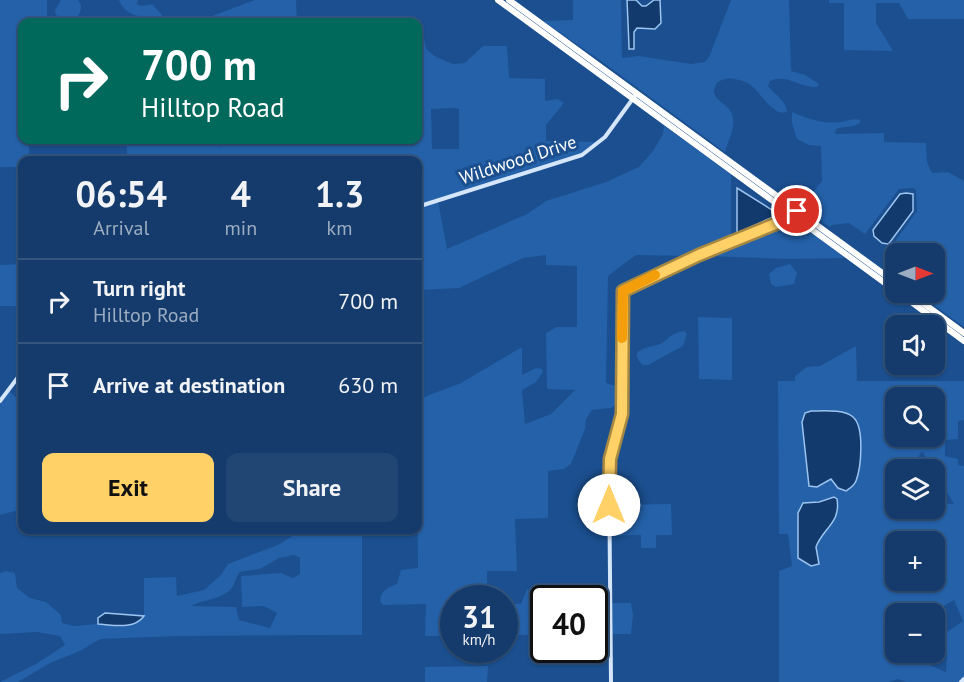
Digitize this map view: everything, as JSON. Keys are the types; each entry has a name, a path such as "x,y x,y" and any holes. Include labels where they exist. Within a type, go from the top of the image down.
{"highway":[{"path":"498,0 635,96"},
{"path":"509,0 635,96 885,275"},
{"path":"795,213 885,283"},
{"path":"912,303 964,341"},
{"path":"923,303 964,333"}],"street":[{"name":"Wildwood Drive","path":"422,205 582,155 593,149 605,137 635,96"},
{"path":"611,682 609,470 622,414 623,291 795,213"},
{"path":"0,401 18,377"}],"shaded area":[{"path":"0,0 47,0 47,18 18,18 18,144 29,144 29,153 28,156 18,156 18,167 0,167"},
{"path":"61,0 78,0 81,4 80,13 73,18 61,18 56,15 55,10"},
{"path":"119,0 138,0 137,4 142,6 152,4 163,16 149,18 136,15 122,6"},
{"path":"255,0 296,0 297,18 211,18"},
{"path":"573,0 621,0 622,58 639,56 691,64 705,62 709,57 731,0 789,0 791,71 805,75 819,84 817,87 811,87 782,79 770,81 768,86 786,108 787,112 782,113 769,105 754,88 745,82 725,79 716,84 715,95 729,109 733,117 732,132 725,152 543,21 573,20"},
{"path":"627,0 636,0 642,6 646,6 654,0 660,0 661,23 655,29 637,28 634,32 634,49 629,49"},
{"path":"829,0 964,0 964,19 908,19 899,3 876,3 876,23 893,51 844,50 844,3 829,3"},
{"path":"422,32 427,50 436,57 453,64 465,63 483,46 507,46 509,78 545,79 545,101 558,99 564,103 546,125 546,141 599,142 572,158 422,204 422,156 127,156 127,144 220,144 221,148 222,144 422,144","holes":["431,109 459,109 459,149 432,149"]},
{"path":"792,112 822,122 860,120 857,125 836,129 835,134 884,133 884,142 926,143 927,161 933,173 948,172 964,181 964,327 931,303 945,303 945,243 894,243 917,211 916,190 913,188 899,189 865,234 849,223 830,227 801,207 822,181 821,146 809,145 797,139 792,123"},
{"path":"664,126 731,174 731,241 695,256 636,255 608,276 606,383 615,386 615,405 611,408 592,410 586,419 585,429 571,464 564,469 548,471 548,518 515,519 517,571 487,571 487,585 440,585 440,636 425,636 426,604 383,605 380,601 385,590 397,584 401,570 418,568 418,534 422,534 422,398 461,383 522,347 522,375 536,368 542,369 543,372 536,382 522,390 525,424 551,414 575,390 547,389 546,333 557,327 577,327 577,266 546,265 546,255 523,258 459,288 422,290 422,206 438,201 447,249 527,214 546,201 606,182 639,167 653,151 663,134"},
{"path":"737,188 772,210 775,214 773,217 737,233"},
{"path":"900,194 913,194 913,211 890,242 882,243 874,236 873,230"},
{"path":"792,218 845,258 700,256"},
{"path":"18,264 18,306 0,306 0,265"},
{"path":"790,264 797,273 794,284 776,287 771,284 769,274 776,268"},
{"path":"698,317 732,318 732,380 699,379"},
{"path":"684,331 687,334 683,346 648,365 643,365 638,359 637,355 642,349 662,343 674,334"},
{"path":"856,346 857,381 964,381 964,420 958,421 958,439 945,440 945,387 885,387 885,447 945,447 945,456 958,459 958,465 964,466 964,677 959,682 907,682 897,679 889,682 779,682 779,571 792,566 788,534 779,534 778,381 795,381 795,376 807,367 820,366","holes":["861,447 857,476 853,485 838,488 831,479 819,487","834,497 837,499 837,512 817,542 811,566 798,558 798,513 801,505"]},
{"path":"9,391 18,399 18,510 0,515 0,403"},
{"path":"811,411 849,414 857,422 861,438 858,475 852,487 846,491 838,488 831,479 817,487 809,486 802,422 805,413"},
{"path":"834,497 837,499 838,507 834,520 816,547 819,564 811,566 798,558 798,513 803,503 819,502"},
{"path":"671,504 672,535 656,535 656,548 641,548 641,535 610,536 610,505"},
{"path":"295,534 362,534 362,635 177,636 100,639 80,651 50,663 18,682 0,682 36,664 65,645 60,636 37,632 0,634 0,573 6,571 15,573 17,588 30,598 46,602 61,615 62,623 74,626 98,624 122,626 144,616 144,578 176,577 177,596 204,590 221,575 228,564 280,544","holes":["294,555 300,558 300,574 293,578 281,573 241,576 242,607 264,606 277,613 270,628 239,620 236,607 191,606 227,593 233,587 240,572 260,569 279,558"]},
{"path":"527,589 530,589 530,635 518,635 518,604 521,604"},
{"path":"608,603 609,603 608,634"},
{"path":"611,603 631,603 633,614 631,634 611,634"},
{"path":"105,613 144,616 129,625 98,624 98,618"},
{"path":"488,666 487,682 425,682 425,667"}],"slow traffic":[{"path":"622,338 623,291 655,275"}],"route":[{"path":"609,505 610,459 622,414 623,291 699,255 785,220 797,211"}]}
